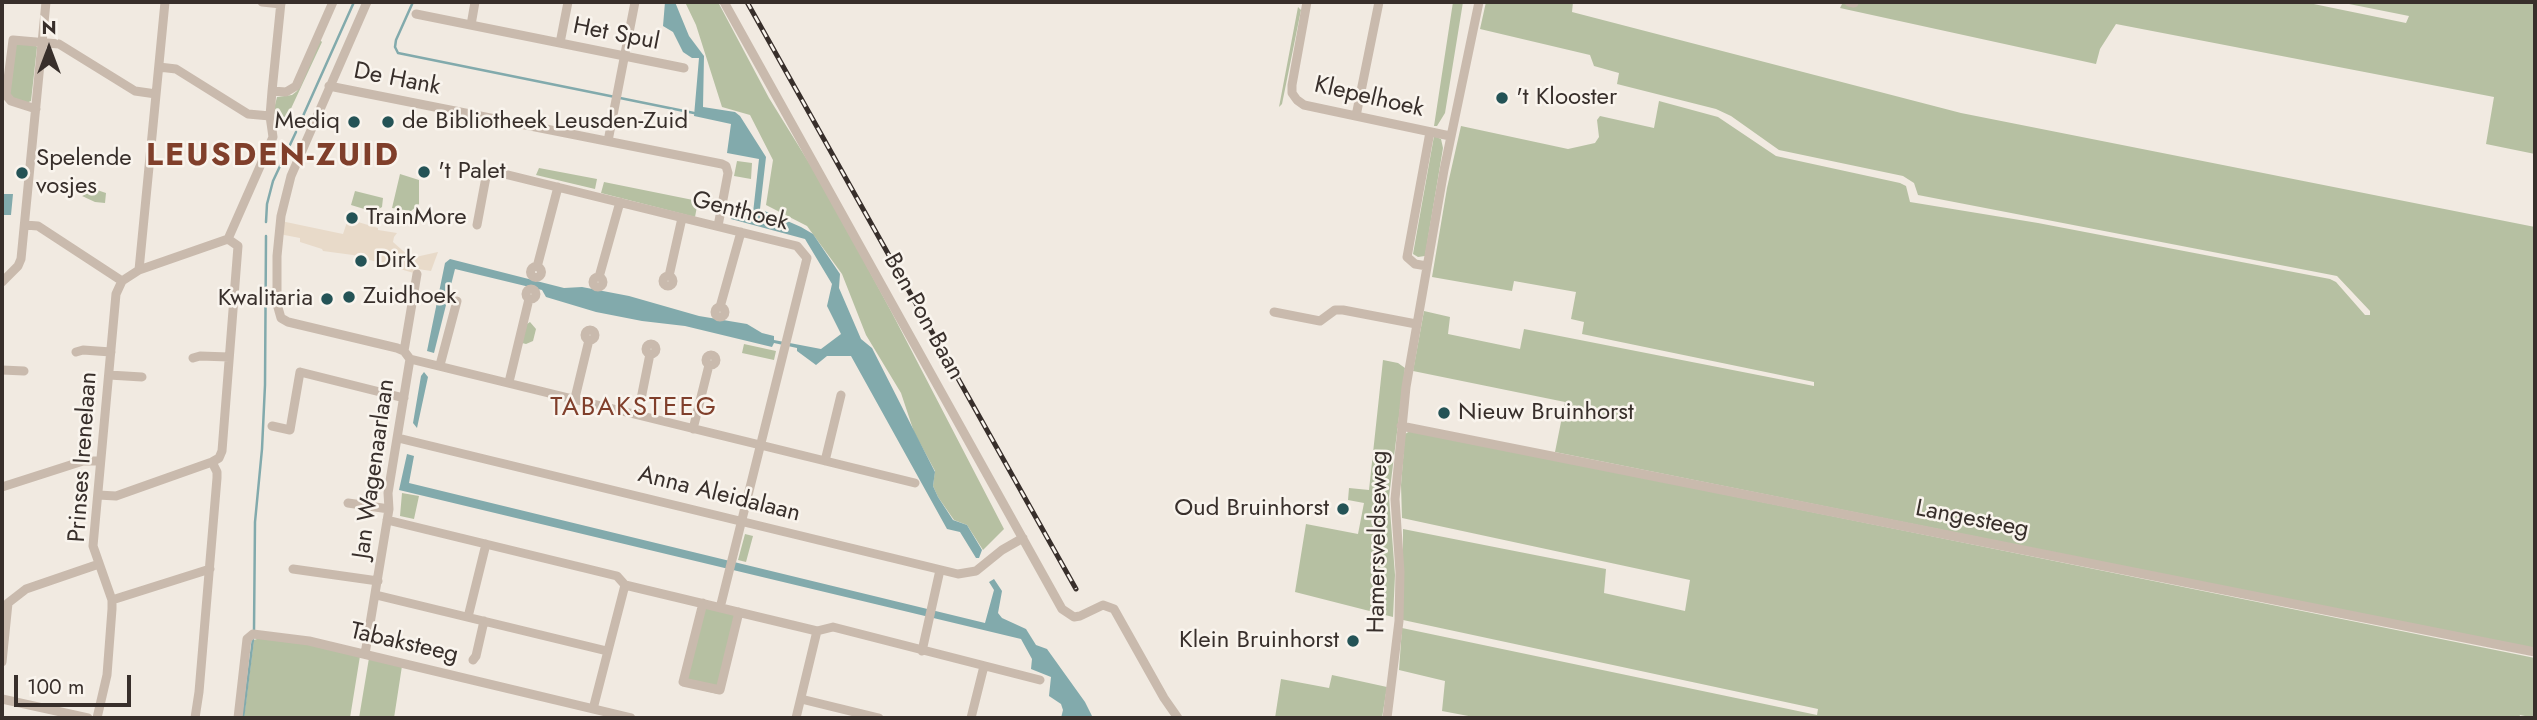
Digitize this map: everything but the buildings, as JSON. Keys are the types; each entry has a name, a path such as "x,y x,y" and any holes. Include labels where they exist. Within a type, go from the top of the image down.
{"street":[{"path":"2,282 18,266 46,2"},
{"path":"139,270 165,2"},
{"path":"24,225 38,226 122,281 139,270 228,239 273,137 270,116 281,3 262,2"},
{"path":"272,91 286,92 296,86 333,2"},
{"path":"330,86 367,2"},
{"path":"471,25 475,2"},
{"path":"560,43 568,2"},
{"path":"608,141 635,2"},
{"name":"Ben Pon Baan","path":"724,2 1065,612 1074,617 1107,605 1118,615 1178,718"},
{"name":"Klepelhoek","path":"1307,2 1292,85 1292,93 1304,105 1451,136"},
{"path":"1356,116 1379,2"},
{"name":"Hamersveldseweg","path":"1387,718 1399,621 1400,572 1395,499 1401,426 1416,324 1479,2"},
{"name":"Het Spul","path":"416,14 684,68"},
{"path":"36,109 11,102 6,95 13,40 59,44 135,91 156,94"},
{"path":"159,67 176,69 248,114 270,116"},
{"name":"De Hank","path":"330,86 726,166 728,173 718,226"},
{"name":"Jan Wagenaarlaan","path":"330,86 292,176 281,216 277,256 278,311 281,318 288,322 407,355 404,398 388,493 389,509 365,654"},
{"path":"1427,266 1415,264 1407,257 1430,132"},
{"name":"Genthoek","path":"477,225 486,177 489,173 496,172 797,246 807,258 720,608"},
{"path":"537,267 558,187"},
{"path":"599,277 620,202"},
{"path":"669,276 682,218"},
{"path":"720,307 741,232"},
{"path":"98,495 116,496 219,458 222,451 238,246 228,239"},
{"path":"417,274 407,355 915,483"},
{"name":"Prinses Irenelaan","path":"97,718 107,674 111,600 93,546 116,294 122,281"},
{"path":"509,382 529,299"},
{"path":"440,365 457,302"},
{"path":"1274,312 1320,321 1335,310 1343,310 1416,324"},
{"path":"575,398 589,340"},
{"path":"76,352 111,352"},
{"path":"638,414 650,354"},
{"path":"194,358 229,357"},
{"path":"693,429 709,365"},
{"path":"2,370 24,371"},
{"path":"272,426 290,430 300,372 404,398"},
{"path":"109,375 142,377"},
{"path":"825,461 841,395"},
{"name":"Langesteeg","path":"1401,426 2535,652"},
{"name":"Anna Aleidalaan","path":"398,438 958,574 976,571 1002,550 1023,538"},
{"path":"2,487 83,461 100,461"},
{"path":"195,718 200,692 218,478 218,472 212,462"},
{"path":"348,502 389,509"},
{"path":"387,520 617,576 625,585 817,631 833,627 922,652 1040,680"},
{"path":"468,617 486,544"},
{"path":"2,662 5,600 26,589 99,564"},
{"path":"111,600 210,569"},
{"path":"293,569 378,581"},
{"path":"922,652 940,570"},
{"path":"593,709 625,585"},
{"path":"376,595 607,651"},
{"path":"703,603 684,682 720,690 739,612"},
{"path":"473,660 484,621"},
{"path":"796,718 817,631"},
{"name":"Tabaksteeg","path":"238,718 247,639 250,635 259,634 293,638 365,654 631,718"},
{"path":"971,718 984,666"},
{"path":"2,699 88,718"},
{"path":"801,699 879,718"}],"green space":[{"path":"685,2 718,2 769,98 824,187 1004,529 983,550 967,525 954,520 938,497 933,486 935,471 914,432 901,393 866,335 842,274 807,226 766,205 773,160 750,115 722,107 696,25"},
{"path":"1453,2 1463,2 1445,113 1437,126 1434,126"},
{"path":"1486,2 1573,2 1572,12 1961,113 2535,227 2535,649 1555,452 1565,402 1413,371 1424,311 1450,317 1448,334 1520,349 1524,329 1814,386 1814,382 1582,334 1584,322 1571,319 1576,292 1514,281 1512,291 1432,277 1461,126 1568,149 1595,143 1599,137 1597,120 1600,116 1654,128 1659,101 1718,117 1776,156 1900,183 1906,186 1910,202 2038,223 2330,279 2336,282 2365,315 2370,315 2370,311 2337,276 1918,195 1914,183 1903,176 1779,150 1731,116 1716,109 1617,84 1619,73 1594,66 1590,55 1480,29"},
{"path":"1843,2 2304,2 2406,23 2409,16 2339,2 2535,2 2535,154 2486,144 2494,97 2116,24 2100,49 2096,64 1840,8"},
{"path":"1298,7 1301,10 1282,104 1279,107"},
{"path":"320,40 322,42 288,115 283,118 273,113 277,97 292,95 297,91"},
{"path":"14,43 34,44 37,47 31,101 26,103 9,94"},
{"path":"1434,136 1441,139 1443,148 1425,256 1418,257 1413,254"},
{"path":"737,161 752,163 751,179 734,176"},
{"path":"539,168 597,179 595,189 536,175"},
{"path":"400,174 419,180 419,204 411,211 392,208"},
{"path":"604,182 698,201 695,217 601,193"},
{"path":"94,189 106,193 105,203 82,196"},
{"path":"355,191 383,198 382,207 374,212 351,205"},
{"path":"530,322 536,329 533,341 522,343 527,324"},
{"path":"744,344 776,351 774,360 742,353"},
{"path":"1383,360 1398,363 1405,368 1389,497 1395,575 1393,617 1295,592 1306,524 1358,534 1364,503 1348,500 1349,488 1369,490"},
{"path":"1410,431 2535,658 2535,718 2520,715 2519,718 1479,718 1442,711 1445,681 1399,670 1402,628 1817,715 1818,709 1403,620 1403,529 1606,569 1604,593 1685,611 1690,580 1402,518 1401,485 1405,434"},
{"path":"402,493 419,496 414,519 400,516"},
{"path":"745,534 753,536 746,562 738,560"},
{"path":"704,607 737,615 718,694 685,686"},
{"path":"275,637 360,656 350,718 244,718 254,640"},
{"path":"369,658 402,666 394,718 359,718"},
{"path":"1332,675 1387,687 1382,718 1275,718 1281,679 1329,688"}],"shaded area":[{"path":"348,219 378,230 397,233 393,242 411,258 438,252 431,271 418,269 417,274 353,255 323,251 300,242 300,238 279,234 281,221 343,234"}],"water":[{"path":"665,2 675,2 689,36 704,56 703,107 735,112 766,157 760,209 813,234 840,274 839,288 861,339 872,348 935,472 933,486 938,497 953,520 967,525 982,550 979,558 976,558 960,532 947,529 851,356 827,356 816,365 797,351 797,348 774,343 772,347 685,326 596,312 546,297 542,290 455,269 434,353 427,351 445,263 450,259 564,288 582,287 629,296 699,316 747,324 762,333 774,336 774,340 821,349 841,334 827,306 832,284 805,239 731,219 730,212 734,209 753,213 759,159 727,153 731,124 694,116 699,58 692,58 683,52 673,32 663,26"},
{"path":"2,194 13,194 11,215 2,215"},
{"path":"424,372 428,377 417,428 413,423"},
{"path":"407,454 414,456 409,483 985,623 994,590 989,582 994,579 1002,591 998,613 1002,618 1026,629 1036,645 1047,649 1085,702 1093,718 1061,718 1061,704 1049,696 1051,677 1031,669 1032,659 1021,639 399,490"}],"waterway":[{"path":"303,116 354,2"},
{"path":"413,2 396,40 398,53 694,113"},
{"path":"266,222 273,181 296,132"},
{"path":"254,630 255,522 265,385 266,236"},
{"path":"243,718 253,639"}],"railway":[{"path":"747,2 1076,589"}],"place":[{"name":"'t Klooster","path":"1502,98"},
{"name":"Mediq","path":"354,122"},
{"name":"de Bibliotheek Leusden-Zuid","path":"388,122"},
{"name":"'t Palet","path":"424,172"},
{"name":"Spelende vosjes","path":"22,173"},
{"name":"TrainMore","path":"352,218"},
{"name":"Dirk","path":"361,261"},
{"name":"Zuidhoek","path":"349,297"},
{"name":"Kwalitaria","path":"327,299"},
{"name":"Nieuw Bruinhorst","path":"1444,413"},
{"name":"Oud Bruinhorst","path":"1343,509"},
{"name":"Klein Bruinhorst","path":"1353,641"}],"district":[{"name":"LEUSDEN-ZUID","path":"273,157"},
{"name":"TABAKSTEEG","path":"634,409"}]}
